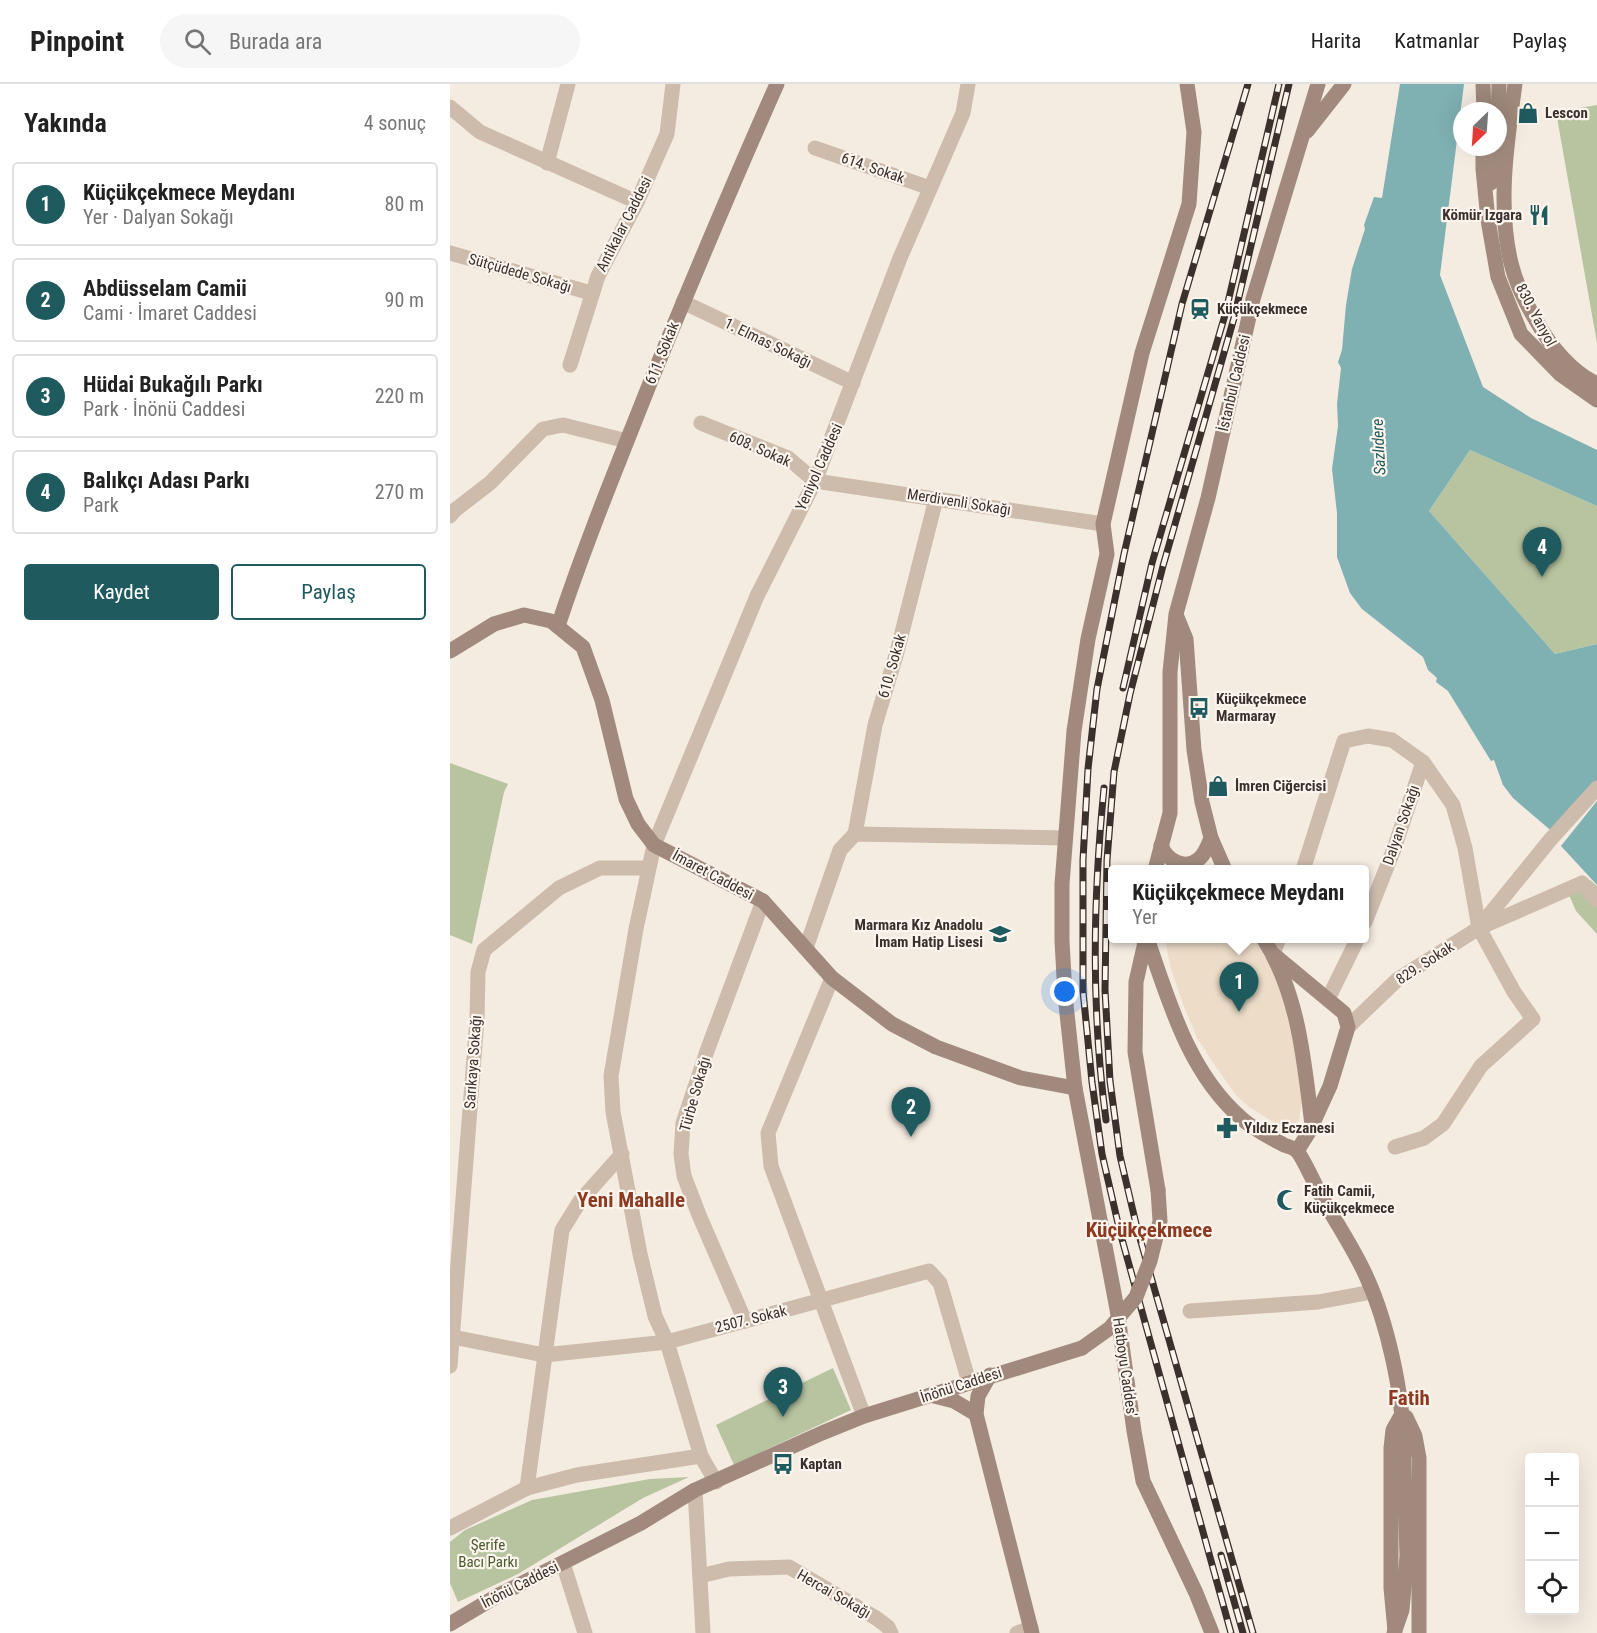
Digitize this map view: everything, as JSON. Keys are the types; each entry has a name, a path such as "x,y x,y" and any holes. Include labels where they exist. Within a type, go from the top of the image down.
{"street":[{"path":"547,163 568,84"},
{"name":"Antikalar Caddesi","path":"570,364 591,293 603,264 637,202 668,134 673,84"},
{"name":"611. Sokak","path":"558,626 585,546 683,302 777,84"},
{"name":"Yeniyol Caddesi","path":"716,1482 701,1456 667,1342 655,1316 640,1254 613,1112 611,1076 648,868 654,844 757,596 815,481 900,258 963,113 968,84"},
{"path":"1103,524 1142,353 1189,204 1194,132 1188,84"},
{"name":"İstanbul Caddesi","path":"1161,845 1170,813 1170,672 1176,614 1208,498 1253,299 1318,84"},
{"path":"1301,138 1326,84"},
{"path":"1301,138 1344,84"},
{"path":"1483,84 1484,102"},
{"path":"1499,84 1499,102"},
{"name":"830. Yanyol","path":"1515,84 1507,154 1505,205 1506,237 1511,265 1525,301 1557,354 1597,384"},
{"path":"450,107 480,132 637,202"},
{"name":"614. Sokak","path":"815,148 930,188"},
{"path":"1483,156 1488,220"},
{"path":"1488,220 1494,156"},
{"name":"830. Yanyol","path":"1488,220 1498,277 1521,334 1560,374 1597,400"},
{"name":"Sütçüdede Sokağı","path":"450,253 591,293"},
{"name":"1. Elmas Sokağı","path":"683,302 853,383"},
{"name":"608. Sokak","path":"701,423 788,458 815,481"},
{"path":"450,516 490,483 543,429 563,425 627,441"},
{"name":"Merdivenli Sokağı","path":"815,481 1103,524"},
{"name":"610. Sokak","path":"855,834 875,725 897,652 936,499"},
{"name":"Hatboyu Caddes'","path":"1103,524 1107,554 1088,639 1078,705 1065,838 1062,884 1065,995 1075,1088 1117,1309 1143,1480 1196,1593 1212,1633"},
{"path":"1176,614 1186,639 1194,750 1202,802 1211,838 1223,865"},
{"name":"İmaret Caddesi","path":"451,648 494,624 524,615 551,621 583,647 602,699 626,799 638,824 654,844 763,901 832,978 892,1024 936,1047 1021,1078 1075,1088"},
{"path":"1305,865 1344,741 1368,736 1392,740 1423,762 1453,805 1466,848 1479,928 1514,992 1533,1019 1481,1066 1443,1124 1425,1138 1395,1148"},
{"name":"Dalyan Sokağı","path":"1369,912 1394,849 1423,762"},
{"path":"1479,928 1550,840 1597,788"},
{"path":"806,948 840,850 855,834 1065,838"},
{"path":"1161,845 1163,852 1172,861 1185,865 1197,861 1206,850 1211,838"},
{"path":"1156,865 1161,845"},
{"name":"Sarıkaya Sokağı","path":"450,1366 477,1019 478,972 484,950 559,888 600,868 648,868"},
{"path":"1479,928 1582,883 1597,900"},
{"name":"Türbe Sokağı","path":"745,1321 684,1176 681,1154 683,1123 707,1051 763,901"},
{"name":"829. Sokak","path":"1348,1027 1398,979 1479,928"},
{"name":"İnönü Caddesi","path":"451,1619 641,1523 695,1490 822,1433 864,1416 1082,1348 1110,1328 1136,1297 1150,1261 1160,1221 1158,1190 1135,1053 1136,982 1146,943"},
{"path":"1148,943 1172,1009 1208,1080 1220,1097 1241,1119 1297,1151 1366,1276 1372,1292 1381,1318 1403,1412 1407,1556 1402,1610 1394,1633"},
{"path":"1266,943 1273,954 1292,1001 1299,1032 1312,1125"},
{"path":"1273,954 1277,943"},
{"path":"1328,999 1356,943"},
{"path":"1273,954 1344,1013 1348,1027 1330,1086 1297,1151"},
{"path":"832,978 768,1133 771,1166 864,1416"},
{"path":"527,1488 562,1230 580,1201 622,1154"},
{"name":"2507. Sokak","path":"453,1337 544,1355 667,1342 929,1271 940,1282 969,1382"},
{"path":"1190,1311 1318,1302 1372,1292"},
{"path":"990,1375 978,1396 976,1414 1027,1631"},
{"path":"930,1395 954,1401 976,1414"},
{"path":"1394,1633 1391,1588 1391,1448 1393,1430 1403,1412"},
{"path":"1403,1412 1415,1436 1419,1458 1419,1633"},
{"path":"450,1528 527,1488 577,1475 701,1456"},
{"path":"695,1490 703,1633"},
{"path":"563,1563 585,1633"},
{"name":"Hercai Sokağı","path":"700,1576 729,1569 789,1568 876,1618 888,1627 891,1633"}],"green space":[{"path":"1597,105 1597,343 1556,112"},
{"path":"1470,450 1597,506 1597,644 1555,654 1429,511"},
{"path":"450,763 508,784 504,792 472,944 450,935"},
{"path":"1590,880 1597,886 1597,934 1576,911 1567,890"},
{"path":"833,1368 851,1410 734,1465 716,1425"},
{"name":"Şerife Bacı Parkı","path":"689,1477 643,1498 518,1574 458,1602 450,1583 450,1542 465,1530 532,1500 650,1479"}],"shaded area":[{"path":"1166,943 1260,943 1284,987 1303,1092 1299,1120 1294,1127 1286,1128 1278,1125 1249,1107 1236,1095 1197,1038 1171,969"}],"water":[{"name":"Sazlıdere","path":"1400,84 1464,84 1462,102 1453,102 1453,156 1455,156 1440,275 1483,387 1531,418 1597,450 1597,506 1470,450 1429,511 1555,654 1597,644 1597,788 1555,834 1513,798 1503,785 1494,760 1491,761 1448,691 1436,682 1437,678 1428,670 1423,657 1362,609 1350,593 1337,557 1337,513 1332,469 1338,426 1337,404 1341,368 1338,362 1342,350 1352,269 1374,197 1382,198"},
{"path":"1597,801 1597,885 1561,846"}],"railway":[{"path":"1231,1633 1120,1232 1102,1154 1083,991 1083,860 1088,769 1097,689 1124,554 1182,304 1248,84"},
{"path":"1123,688 1152,563 1225,315 1279,84"},
{"path":"1253,1633 1137,1228 1120,1156 1110,1081 1105,990 1107,860 1114,772 1130,694 1163,566 1234,318 1289,84"},
{"path":"1104,788 1095,954 1098,1037 1106,1120"},
{"path":"1221,1555 1243,1633"}],"place":[{"name":"Lescon","path":"1528,113"},
{"name":"Kömür Izgara","path":"1539,215"},
{"name":"Küçükçekmece","path":"1200,309"},
{"name":"Balıkçı Adası Parkı","path":"1542,577"},
{"name":"Küçükçekmece Marmaray","path":"1199,708"},
{"name":"İmren Ciğercisi","path":"1218,786"},
{"name":"Marmara Kız Anadolu İmam Hatip Lisesi","path":"1000,934"},
{"name":"Küçükçekmece Meydanı","path":"1239,1012"},
{"name":"Yıldız Eczanesi","path":"1227,1128"},
{"name":"Abdüsselam Camii","path":"911,1137"},
{"name":"Fatih Camii, Küçükçekmece","path":"1287,1200"},
{"name":"Hüdai Bukağılı Parkı","path":"783,1417"},
{"name":"Kaptan","path":"783,1464"}],"district":[{"name":"Yeni Mahalle","path":"631,1200"},
{"name":"Küçükçekmece","path":"1149,1230"},
{"name":"Fatih","path":"1409,1398"}]}
